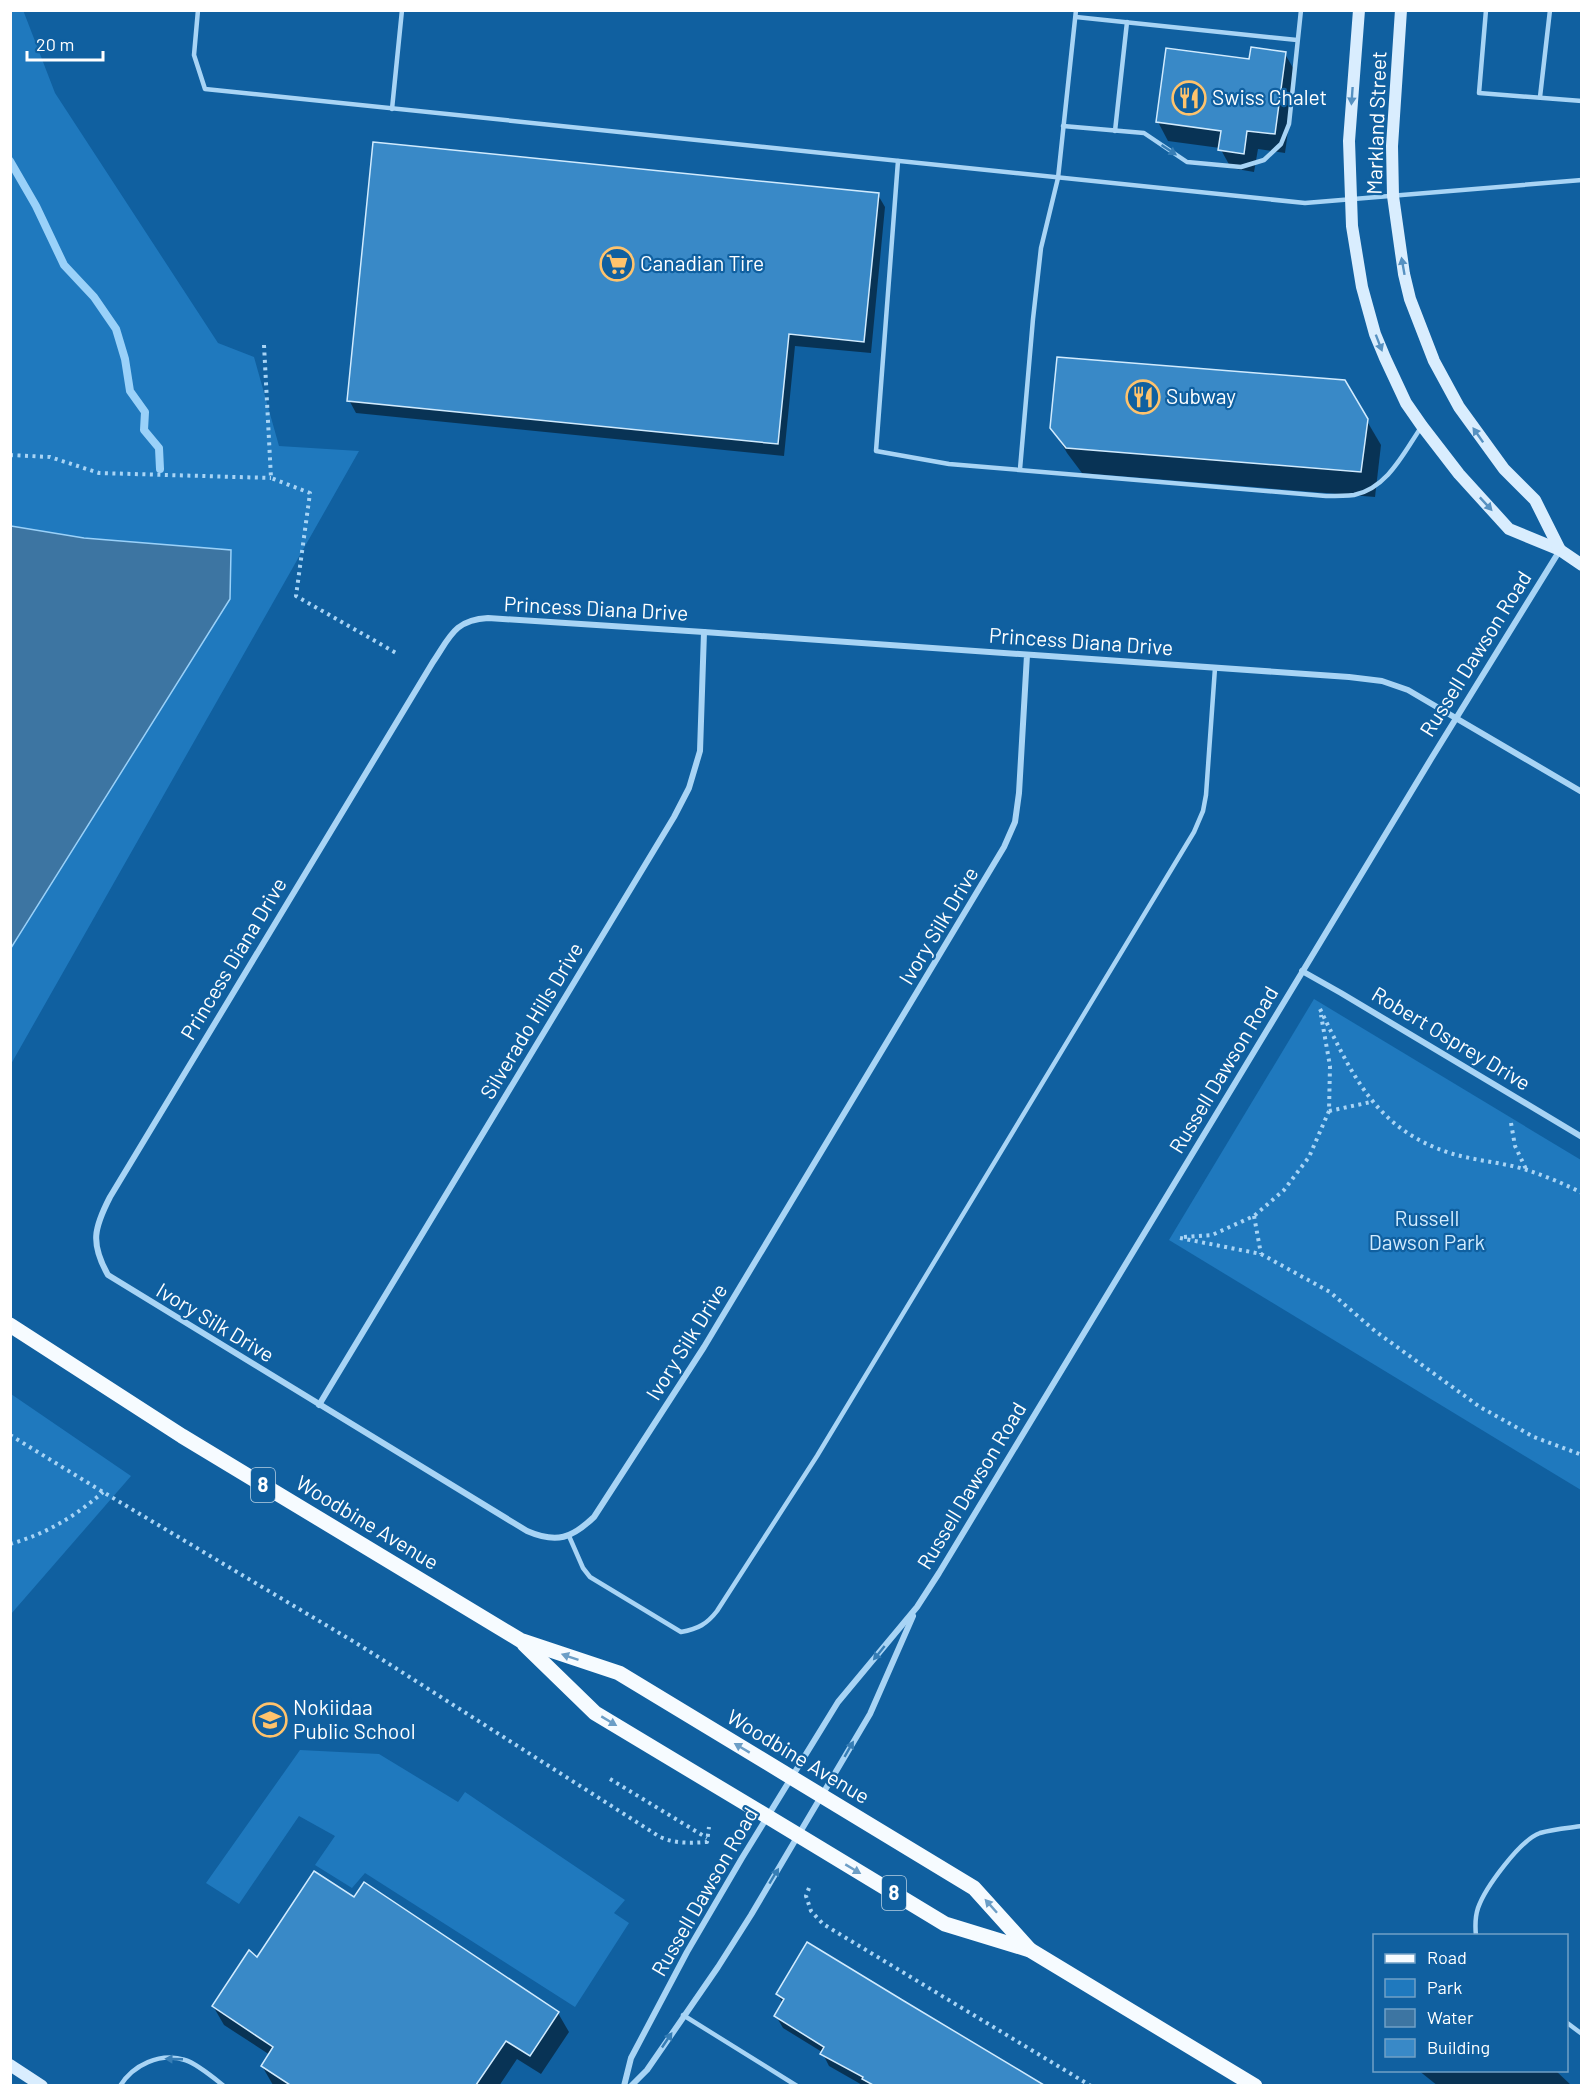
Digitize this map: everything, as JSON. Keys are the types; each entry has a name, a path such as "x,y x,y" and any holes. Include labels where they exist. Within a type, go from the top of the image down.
{"main road":[{"name":"Woodbine Avenue","path":"10,1325 182,1436 520,1640 618,1673 974,1888 1030,1950"},
{"name":"Woodbine Avenue","path":"520,1640 595,1713 945,1924 1030,1950 1255,2085"}],"street":[{"name":"Markland Street","path":"1359,10 1349,141 1354,246 1362,287 1376,334 1395,382 1406,403 1459,474 1509,529 1560,550 1581,565"},
{"name":"Markland Street","path":"1401,10 1392,146 1393,196 1408,290 1434,361 1454,399 1504,469 1535,500 1560,550"},
{"name":"Russell Dawson Road","path":"624,2085 632,2058 687,1952 838,1702 917,1607 986,1497 1302,971 1560,550"},
{"name":"Princess Diana Drive","path":"99,1259 95,1240 98,1221 110,1197 452,633 464,622 488,618 1382,681 1408,690 1581,792"},
{"name":"Silverado Hills Drive","path":"318,1405 674,818 689,788 700,751 704,632"},
{"name":"Ivory Silk Drive","path":"99,1259 108,1275 123,1286 527,1531 541,1537 556,1538 569,1536 582,1528 594,1517 704,1347 1004,847 1015,822 1019,793 1027,655"},
{"name":"Robert Osprey Drive","path":"1302,971 1581,1137"},
{"name":"Russell Dawson Road","path":"631,2085 647,2070 718,1967 822,1796 870,1714 917,1607"},
{"path":"10,2065 42,2085"}],"lane":[{"path":"198,10 194,55 205,89 1305,203 1581,180"},
{"path":"392,109 402,10"},
{"path":"1020,469 1041,248 1058,178 1076,10"},
{"path":"1063,126 1144,134 1187,162 1241,167 1264,160 1281,144 1288,124 1301,10"},
{"path":"1486,10 1479,93 1581,101"},
{"path":"1540,97 1550,10"},
{"path":"1076,17 1297,40"},
{"path":"1115,130 1127,22"},
{"path":"898,161 876,451 949,464 1326,496 1356,495 1376,486 1388,476 1422,426"},
{"path":"569,1536 590,1577 681,1632 695,1630 708,1623 717,1611 817,1456 1194,832 1203,811 1206,795 1215,668"},
{"path":"1476,1934 1477,1910 1484,1894 1524,1844 1538,1834 1581,1826"},
{"path":"683,2015 796,2085"},
{"path":"1568,2024 1581,2034"},
{"path":"120,2085 124,2079 147,2061 169,2058 186,2060 224,2085"}],"path":[{"path":"264,345 271,478"},
{"path":"10,455 50,457 99,473 271,478 310,493 296,596 398,654"},
{"path":"1581,1193 1526,1170 1450,1153 1417,1139 1371,1102 1350,1069 1320,1009 1330,1066 1329,1111 1309,1156 1284,1190 1254,1216 1212,1235 1180,1238 1261,1254 1330,1292 1375,1331 1480,1407 1534,1437 1581,1455"},
{"path":"1329,1111 1371,1102"},
{"path":"1510,1124 1515,1146 1526,1170"},
{"path":"1254,1216 1261,1254"},
{"path":"10,1435 361,1646 660,1837 670,1842 706,1842 709,1827"},
{"path":"10,1544 51,1529 81,1512 103,1492"},
{"path":"610,1779 707,1838"},
{"path":"809,1888 806,1896 812,1911 823,1924 1091,2085"}],"green space":[{"path":"23,10 55,93 218,343 254,357 279,446 359,451 11,1064 10,11"},
{"name":"Russell Dawson Park","path":"1314,999 1581,1160 1581,1490 1169,1240"},
{"path":"11,1394 131,1476 11,1614"},
{"path":"300,1750 379,1754 458,1802 465,1792 625,1900 614,1913 629,1923 575,2007 365,1873 352,1888 315,1865 335,1836 299,1816 239,1904 206,1883"}],"water":[{"path":"11,526 84,538 231,550 230,599 11,948"}],"building":[{"path":"1251,47 1286,52 1275,134 1247,131 1244,154 1218,150 1221,131 1156,122 1166,48 1249,59"},
{"name":"Canadian Tire","path":"373,142 879,193 864,342 789,334 778,444 347,401"},
{"path":"1057,357 1345,380 1368,419 1361,472 1066,448 1050,428"},
{"path":"314,1871 354,1897 364,1882 559,2012 530,2056 506,2041 476,2085 290,2085 261,2066 273,2047 212,2006 249,1950 257,1957"},
{"path":"807,1942 1044,2085 873,2085 862,2079 863,2077 820,2054 824,2047 774,2016 784,1999 776,1994"}],"waterway":[{"path":"10,161 36,206 64,265 94,297 116,329 125,359 130,391 145,412 144,430 159,448 160,469"}],"place":[{"name":"Swiss Chalet","path":"1189,98"},
{"name":"Canadian Tire","path":"617,264"},
{"name":"Subway","path":"1143,397"},
{"name":"Nokiidaa Public School","path":"270,1720"}]}
